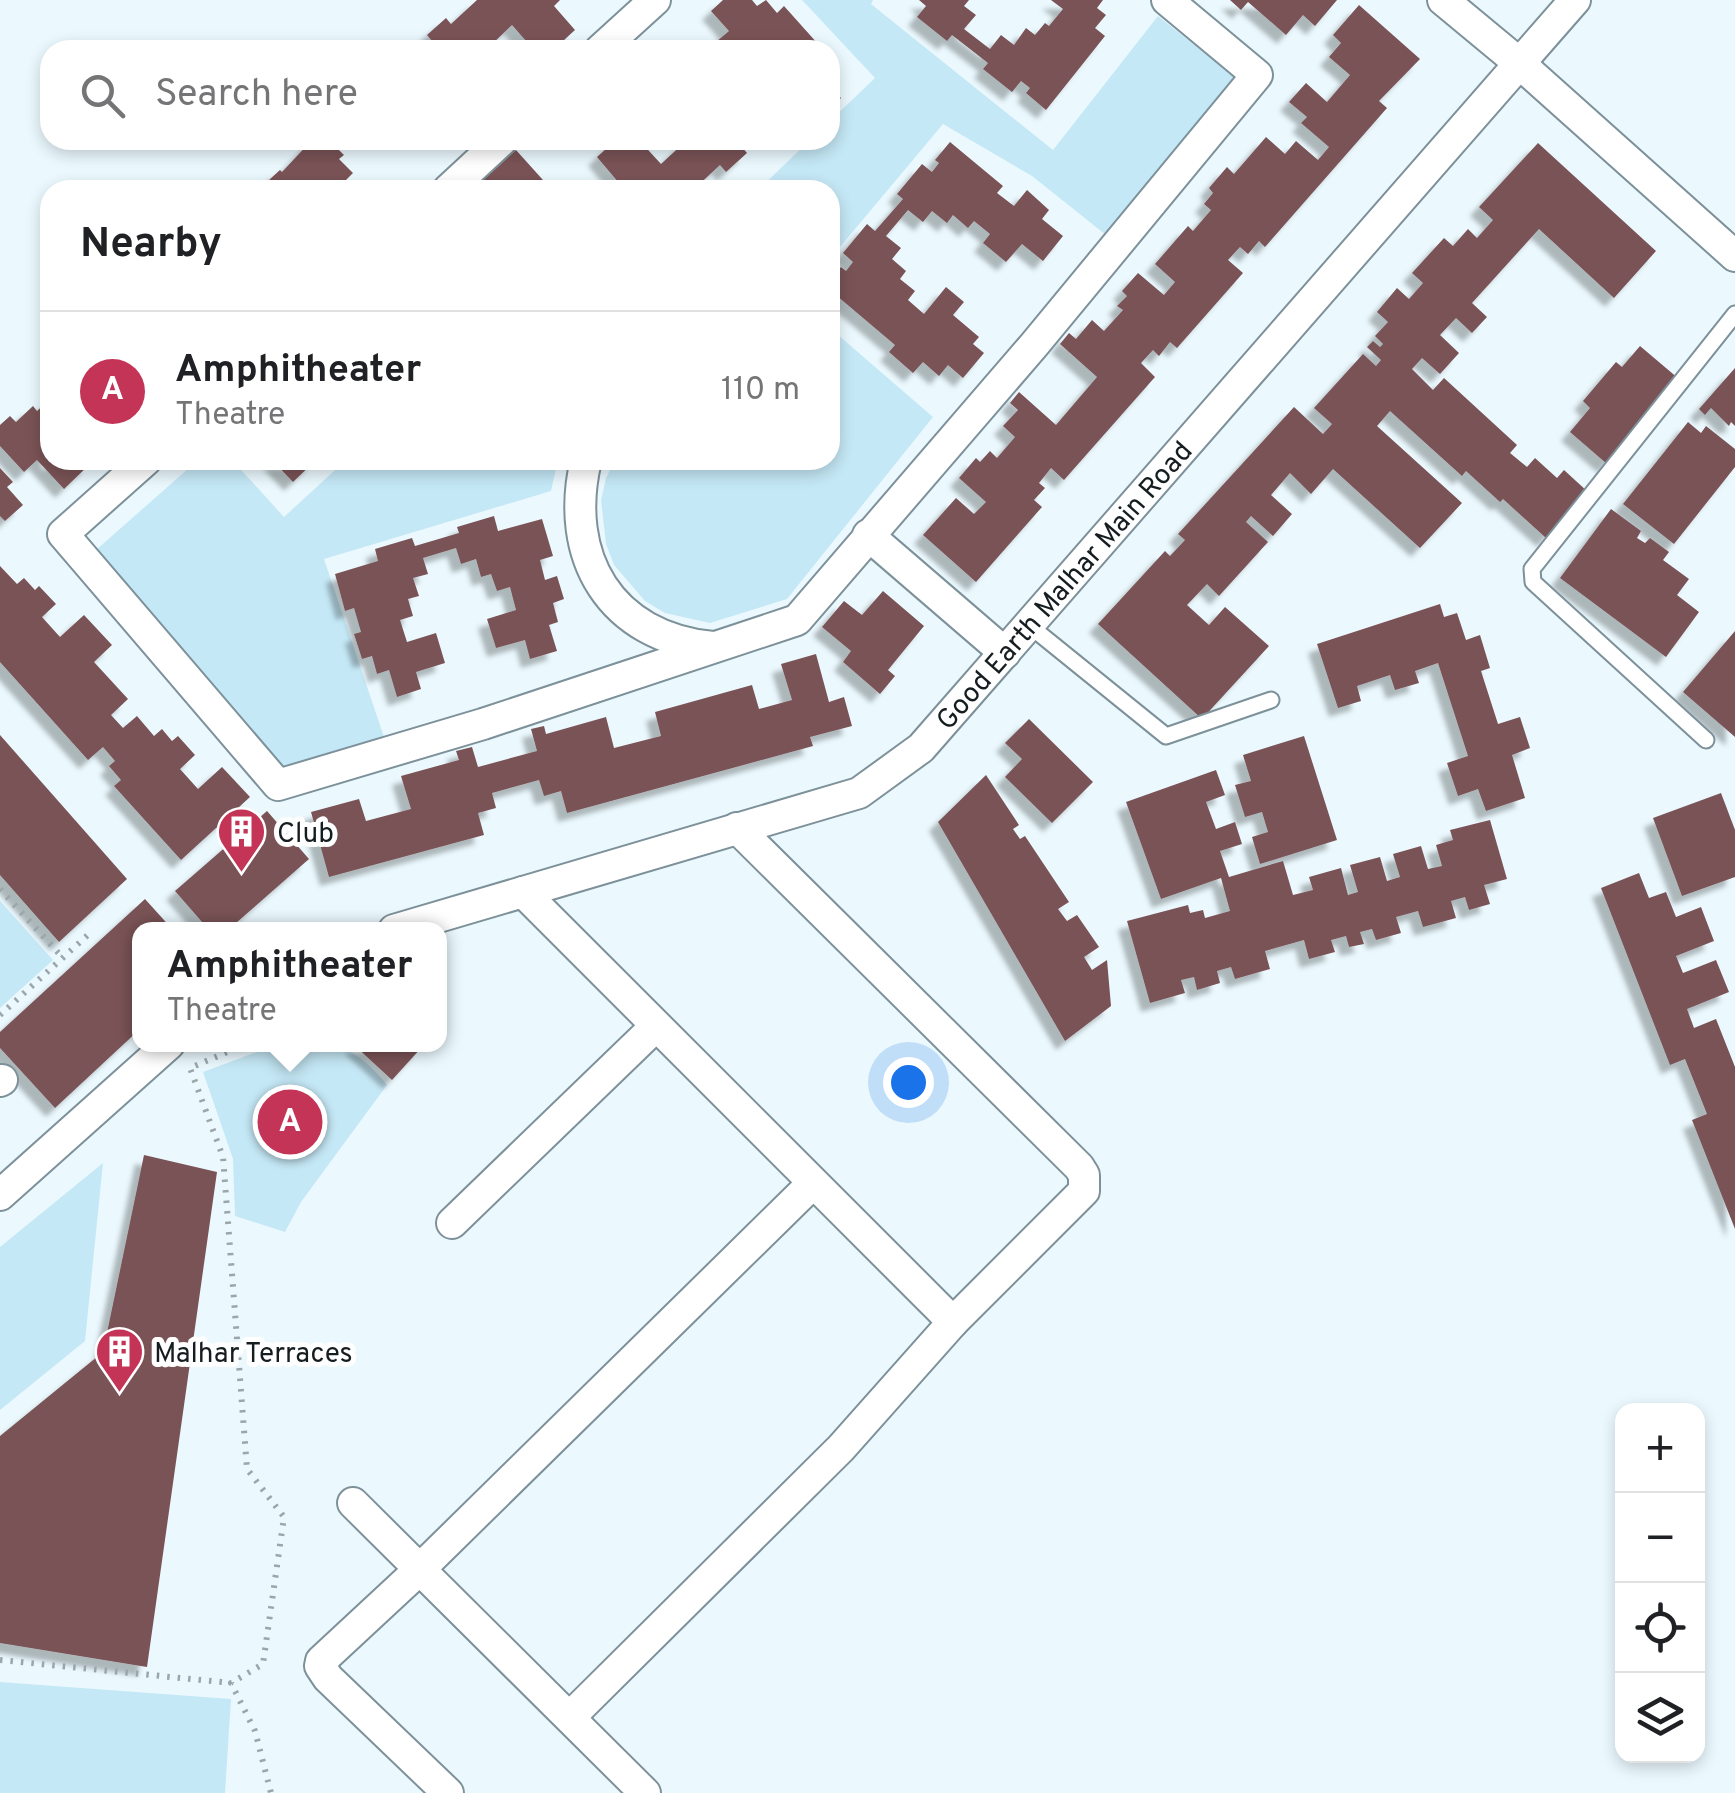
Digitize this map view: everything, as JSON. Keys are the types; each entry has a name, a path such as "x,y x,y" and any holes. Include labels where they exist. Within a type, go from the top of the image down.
{"street":[{"path":"611,40 654,0"},
{"path":"135,470 63,534 278,786 484,724 796,620 1034,345 1257,75 1167,0"},
{"path":"1443,0 1520,62 1735,256"},
{"name":"Good Earth Malhar Main Road","path":"421,922 859,793 921,748 1575,0"},
{"path":"459,180 491,150"},
{"path":"584,470 578,518 582,546 607,595 645,627 667,638 716,647"},
{"path":"868,535 1005,653"},
{"path":"570,1717 841,1448 954,1322 1084,1191 1084,1175 737,828"},
{"path":"522,892 954,1322"},
{"path":"452,1223 656,1026"},
{"path":"0,1195 160,1052"},
{"path":"448,1793 328,1678 320,1666 326,1654 419,1570 812,1184"},
{"path":"353,1503 645,1793"}],"lane":[{"path":"1706,740 1533,582 1532,569 1735,314"},
{"path":"1030,626 1166,736 1271,700"}],"path":[{"path":"0,889 63,958"},
{"path":"0,1015 90,933"},
{"path":"0,1660 231,1683 264,1664 284,1517 247,1469 223,1158 190,1068 227,1052"},
{"path":"231,1683 255,1731 271,1793"}],"shaded area":[{"path":"802,0 873,0 871,4 1053,150 1158,16 1237,79 1111,239 1032,176 943,124 840,247 840,180 768,180 800,150 840,150 840,111 875,78"},
{"path":"840,337 933,417 787,599 710,623 665,613 645,601 614,565 606,544 601,500 610,470 840,470"},
{"path":"187,470 241,470 284,517 335,470 556,470 551,491 324,559 385,740 289,773 96,550"},
{"path":"0,901 53,960 0,1008"},
{"path":"256,1052 350,1052 387,1085 301,1202 285,1232 235,1216 233,1159 203,1072"},
{"path":"103,1163 85,1341 0,1410 0,1247"},
{"path":"0,1682 231,1699 225,1793 0,1793"}],"building":[{"path":"477,0 560,0 554,6 575,30 564,40 525,40 512,25 496,40 431,40 427,35 446,18 451,24"},
{"path":"723,0 752,0 757,6 766,0 777,13 784,6 814,40 718,40 729,31 711,11"},
{"path":"919,0 969,0 964,6 976,15 964,29 990,49 1001,35 1014,45 1026,28 1035,35 1045,23 1049,26 1063,9 1051,0 1103,0 1097,8 1106,15 1095,28 1105,36 1046,110 1026,93 1030,88 1021,81 1012,92 983,69 988,63 952,35 947,41 917,17 926,6"},
{"path":"1230,0 1337,0 1315,26 1303,15 1286,35 1248,2 1241,10"},
{"path":"1359,5 1420,59 1379,101 1387,108 1265,247 1259,241 1248,254 1240,247 1228,260 1243,273 1177,348 1170,342 1159,356 1153,350 1141,363 1155,377 1064,480 1051,468 1039,483 1045,488 1034,500 1042,507 976,582 923,535 956,498 974,514 986,502 959,478 976,458 980,462 990,451 997,458 1015,437 1003,426 1018,410 1010,403 1019,392 1056,425 1097,377 1060,344 1069,333 1076,339 1092,320 1104,331 1123,310 1117,306 1127,296 1122,291 1138,273 1164,295 1175,282 1155,264 1188,226 1193,231 1211,210 1204,204 1213,193 1209,188 1227,167 1234,174 1266,137 1285,154 1296,141 1318,160 1329,147 1301,123 1307,117 1289,102 1306,83 1327,102 1350,75 1329,57 1341,43 1333,35"},
{"path":"950,142 1003,186 997,193 1014,206 1027,190 1049,210 1042,219 1063,236 1043,261 1022,244 1006,262 983,243 990,234 974,221 968,228 953,215 947,223 932,211 923,222 908,210 886,236 901,248 892,259 906,271 900,279 915,291 908,300 924,314 946,287 964,302 953,315 979,337 973,344 984,353 963,378 948,365 939,376 923,362 913,373 889,352 895,345 840,298 840,268 846,271 853,262 843,253 867,224 875,231 903,199 897,194 922,164 932,172 939,163 935,160"},
{"path":"1538,143 1656,251 1614,298 1539,229 1472,303 1487,317 1472,333 1456,318 1440,335 1459,353 1440,374 1422,358 1412,369 1433,390 1444,378 1517,445 1510,453 1527,467 1535,458 1557,478 1564,470 1588,492 1546,538 1466,471 1462,476 1390,411 1377,426 1462,503 1420,548 1333,469 1311,494 1290,473 1271,495 1292,514 1273,536 1251,516 1246,522 1268,542 1219,596 1207,584 1187,605 1209,625 1225,607 1269,646 1202,719 1098,624 1165,551 1170,556 1185,540 1178,534 1294,407 1323,434 1332,424 1314,408 1363,354 1376,366 1381,360 1367,347 1373,341 1380,347 1383,344 1375,336 1388,322 1377,312 1397,288 1409,299 1423,283 1412,273 1444,238 1453,246 1468,229 1477,238 1493,220 1479,207"},
{"path":"303,150 339,150 344,155 339,159 353,173 346,180 269,180"},
{"path":"516,150 543,180 483,180"},
{"path":"605,150 648,150 661,164 676,150 747,153 726,172 720,165 704,180 616,180 597,157"},
{"path":"1640,346 1679,379 1607,464 1570,432 1590,408 1583,401 1616,362 1622,367"},
{"path":"1735,368 1735,426 1731,422 1729,426 1711,408 1705,415 1699,409"},
{"path":"33,406 37,411 40,408 40,463 37,460 24,472 0,446 0,425 10,416 16,422"},
{"path":"1688,422 1701,433 1706,426 1735,449 1735,467 1674,544 1623,504"},
{"path":"0,468 13,482 7,487 23,505 5,521 0,516"},
{"path":"46,470 84,470 64,489"},
{"path":"282,470 306,470 293,482"},
{"path":"1611,509 1641,531 1637,538 1645,543 1650,538 1669,552 1663,560 1689,579 1677,595 1699,612 1666,657 1560,578"},
{"path":"494,516 498,531 542,519 553,556 540,560 545,580 557,576 564,599 553,603 558,622 549,625 557,651 530,659 525,640 496,648 487,619 516,610 510,587 497,591 491,574 481,577 476,559 461,564 456,548 423,558 428,574 413,578 419,596 408,599 413,616 400,620 407,642 436,633 445,663 416,672 421,689 397,697 389,670 377,674 372,656 362,659 354,634 361,632 354,608 345,611 335,574 378,561 375,549 412,538 415,546 459,533 457,527"},
{"path":"0,566 17,584 24,578 35,590 39,586 56,604 42,617 60,637 84,615 112,645 94,662 128,699 111,715 123,728 137,716 154,736 162,729 172,741 178,736 195,755 180,769 198,789 222,767 250,797 181,860 114,786 121,780 109,766 115,761 103,747 88,760 0,662"},
{"path":"883,591 924,626 888,670 895,676 880,694 843,662 851,651 822,627 844,601 862,615"},
{"path":"1440,604 1444,617 1457,613 1466,640 1480,635 1490,668 1481,671 1498,724 1520,717 1530,748 1512,755 1525,798 1486,811 1478,789 1458,796 1447,763 1468,756 1438,663 1415,671 1419,683 1395,690 1390,675 1357,686 1361,701 1338,708 1317,644"},
{"path":"1735,631 1735,737 1683,692"},
{"path":"816,654 829,702 844,697 852,726 810,737 813,746 567,813 561,791 544,796 539,780 492,793 496,808 478,813 484,835 329,877 311,812 359,799 366,821 411,809 401,776 459,760 456,751 472,747 478,767 537,751 531,729 544,726 546,734 606,717 614,748 661,736 655,712 752,685 759,709 792,700 781,664"},
{"path":"1029,719 1093,782 1052,823 1005,777 1022,759 1005,743"},
{"path":"0,735 127,879 59,942 0,875"},
{"path":"1304,736 1337,840 1260,864 1252,837 1268,832 1262,812 1245,817 1235,785 1251,781 1243,755"},
{"path":"1216,770 1225,795 1206,802 1216,829 1235,822 1242,844 1220,851 1229,877 1283,861 1293,895 1313,890 1309,877 1341,868 1348,895 1358,892 1350,865 1380,857 1387,881 1400,877 1393,854 1421,846 1428,869 1442,866 1436,845 1453,840 1450,830 1490,820 1507,879 1484,885 1490,904 1469,910 1465,897 1451,901 1456,918 1423,927 1418,911 1396,917 1401,933 1376,940 1372,929 1360,932 1364,944 1349,947 1346,936 1331,940 1335,952 1309,959 1304,940 1265,951 1270,969 1235,979 1231,967 1217,971 1220,983 1197,990 1194,977 1181,980 1185,993 1150,1003 1127,921 1188,905 1190,913 1203,910 1205,918 1230,911 1221,878 1161,899 1126,802"},
{"path":"986,775 1019,825 1013,829 1020,839 1025,836 1069,902 1058,909 1067,921 1077,915 1099,947 1084,957 1092,970 1107,960 1111,1006 1065,1041 938,822"},
{"path":"1721,793 1735,830 1735,877 1682,896 1653,818"},
{"name":"Club","path":"267,811 309,859 237,922 202,922 175,891"},
{"path":"1639,873 1649,898 1666,892 1676,917 1701,907 1714,941 1676,956 1683,973 1716,960 1729,992 1687,1009 1694,1028 1716,1019 1735,1067 1735,1229 1692,1120 1707,1114 1685,1059 1670,1065 1601,888"},
{"path":"145,899 166,922 132,922 132,1036 55,1108 0,1048 0,1032"},
{"path":"362,1052 417,1052 392,1080"},
{"name":"Malhar Terraces","path":"144,1155 217,1172 147,1667 0,1643 0,1436 103,1352"}],"place":[{"name":"Club","path":"242,874"},
{"name":"Amphitheater","path":"290,1122"},
{"name":"Malhar Terraces","path":"119,1394"}]}
